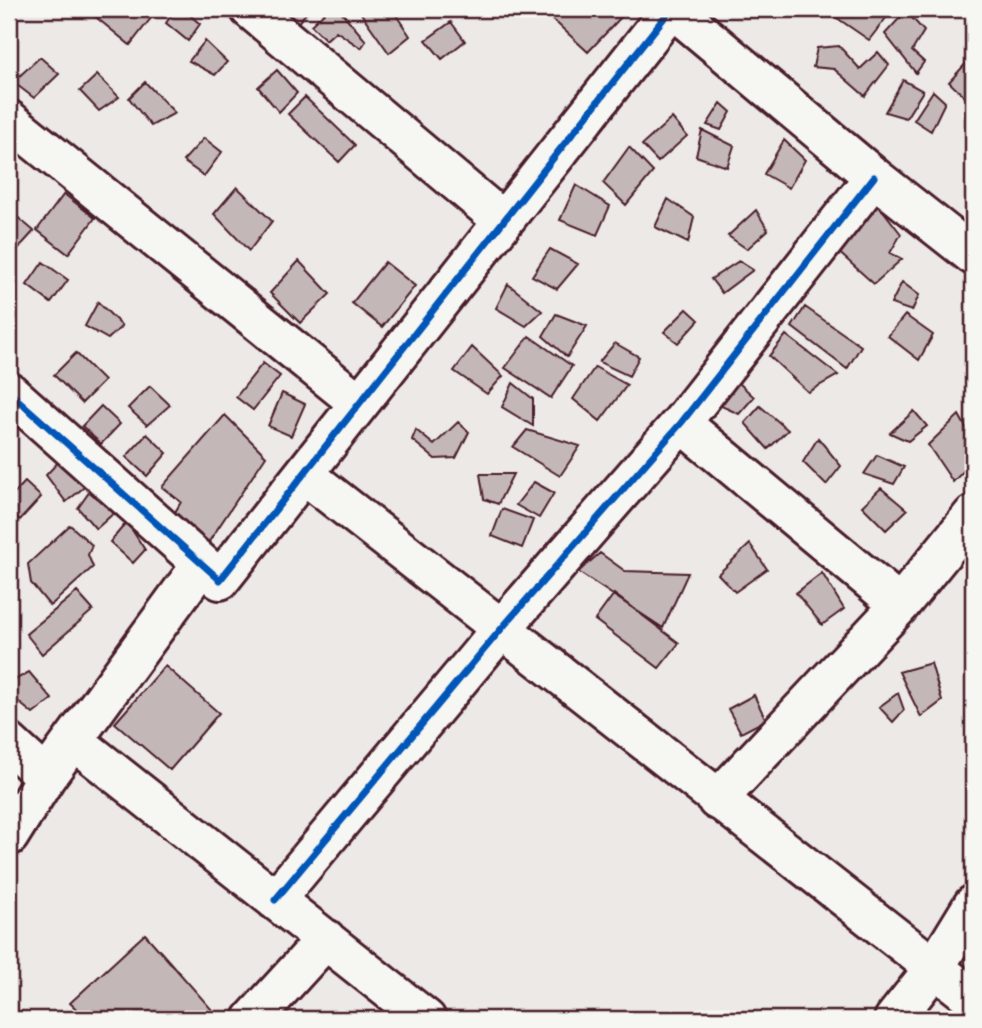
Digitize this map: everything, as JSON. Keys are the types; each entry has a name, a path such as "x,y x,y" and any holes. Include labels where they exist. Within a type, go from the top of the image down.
{"street":[{"path":"250,9 502,220"},
{"path":"9,392 220,580 502,220 673,9 874,177 973,255"},
{"path":"9,120 359,403"},
{"path":"275,900 502,628 681,423 874,177"},
{"path":"681,423 900,605"},
{"path":"304,474 973,998"},
{"path":"717,800 900,605 973,515"},
{"path":"9,836 46,777 202,564"},
{"path":"73,740 426,1019"},
{"path":"9,743 46,777"},
{"path":"894,1019 935,967 973,905"},
{"path":"253,1019 326,939"}],"building":[{"path":"97,9 158,9 130,45 92,14"},
{"path":"176,9 183,9 200,24 188,41 166,23"},
{"path":"271,9 310,9 295,26"},
{"path":"328,9 339,9 366,41 361,48 336,31 326,40 311,25"},
{"path":"358,9 392,9 410,36 389,53"},
{"path":"556,9 619,9 624,14 588,52 549,16"},
{"path":"824,9 893,9 869,40"},
{"path":"906,11 924,31 912,51 924,62 916,73 885,34"},
{"path":"451,22 465,41 442,59 426,40"},
{"path":"205,41 227,62 215,75 189,61"},
{"path":"839,46 860,69 878,52 889,65 865,96 834,69 813,67 817,48"},
{"path":"40,57 59,74 34,98 13,82"},
{"path":"969,60 973,63 973,105 949,82"},
{"path":"277,70 297,93 279,112 258,87"},
{"path":"97,75 119,97 99,111 80,91"},
{"path":"903,80 923,91 906,118 885,112"},
{"path":"145,82 175,113 151,126 129,98"},
{"path":"933,91 945,102 931,131 914,120"},
{"path":"305,97 355,145 339,162 288,114"},
{"path":"721,103 731,112 721,130 707,125"},
{"path":"672,118 687,136 658,162 642,145"},
{"path":"702,130 734,146 727,167 696,156"},
{"path":"204,138 222,152 204,176 183,161"},
{"path":"784,140 805,160 789,188 764,174"},
{"path":"629,147 653,172 626,205 603,183"},
{"path":"576,185 610,206 597,235 560,220"},
{"path":"237,187 272,221 249,251 214,214"},
{"path":"64,194 95,218 68,254 37,230"},
{"path":"668,199 694,217 688,243 655,227"},
{"path":"878,204 901,234 890,253 902,259 874,284 835,249"},
{"path":"9,210 34,231 15,252 9,247"},
{"path":"756,210 768,230 747,249 728,236"},
{"path":"550,249 578,264 557,289 532,276"},
{"path":"299,261 330,294 300,323 270,293"},
{"path":"739,261 753,270 722,293 711,279"},
{"path":"43,262 68,280 51,303 27,285"},
{"path":"385,262 415,286 382,327 352,303"},
{"path":"902,282 919,295 912,311 891,304"},
{"path":"508,284 542,311 526,326 496,308"},
{"path":"98,302 122,326 108,339 85,326"},
{"path":"805,307 861,346 847,369 792,327"},
{"path":"687,309 699,320 678,343 664,332"},
{"path":"556,314 587,326 567,357 543,336"},
{"path":"905,315 933,335 919,360 888,336"},
{"path":"786,335 838,375 808,392 769,356"},
{"path":"529,336 572,366 551,398 505,368"},
{"path":"615,343 639,357 629,376 599,362"},
{"path":"472,347 503,376 487,394 454,371"},
{"path":"76,353 104,381 82,403 54,375"},
{"path":"263,363 280,376 253,410 236,397"},
{"path":"595,367 627,385 600,421 573,399"},
{"path":"738,382 754,397 739,414 717,404"},
{"path":"513,383 533,399 533,426 502,407"},
{"path":"150,386 170,405 147,425 128,408"},
{"path":"282,393 305,404 291,436 268,426"},
{"path":"101,406 120,424 101,444 82,426"},
{"path":"760,406 788,430 768,449 745,423"},
{"path":"914,411 927,426 908,441 890,433"},
{"path":"225,415 266,456 208,543 171,519 181,502 162,487"},
{"path":"959,415 973,440 973,461 953,482 928,445"},
{"path":"458,422 469,432 456,458 435,459 412,440 416,430 434,445"},
{"path":"527,430 580,446 560,476 513,447"},
{"path":"147,434 167,453 147,476 126,457"},
{"path":"818,438 841,466 826,485 803,462"},
{"path":"877,455 904,467 894,484 864,474"},
{"path":"63,457 88,484 66,502 46,475"},
{"path":"480,474 513,474 498,504 484,499"},
{"path":"25,482 41,497 20,520 9,511 9,499"},
{"path":"534,482 554,493 539,518 516,505"},
{"path":"881,488 907,510 886,530 862,506"},
{"path":"90,491 115,512 96,529 78,508"},
{"path":"502,509 533,520 522,548 492,536"},
{"path":"127,522 145,550 133,563 110,542"},
{"path":"70,525 92,545 88,555 93,567 50,606 31,583 28,564"},
{"path":"750,544 767,569 735,592 718,574"},
{"path":"600,553 625,571 688,573 663,628 578,572"},
{"path":"822,573 844,609 822,625 796,593"},
{"path":"77,592 93,610 42,654 26,634"},
{"path":"614,594 679,643 659,668 595,620"},
{"path":"931,663 942,701 921,717 899,672"},
{"path":"165,666 219,713 170,770 115,723"},
{"path":"29,672 52,699 33,714 9,694 9,683"},
{"path":"898,693 904,710 893,722 879,707"},
{"path":"754,695 766,720 741,733 728,709"},
{"path":"145,934 213,1011 203,1019 87,1019 70,1003"}],"cycle path":[{"path":"9,392 220,580 671,9"},
{"path":"275,900 502,628 681,423 874,177"}]}
